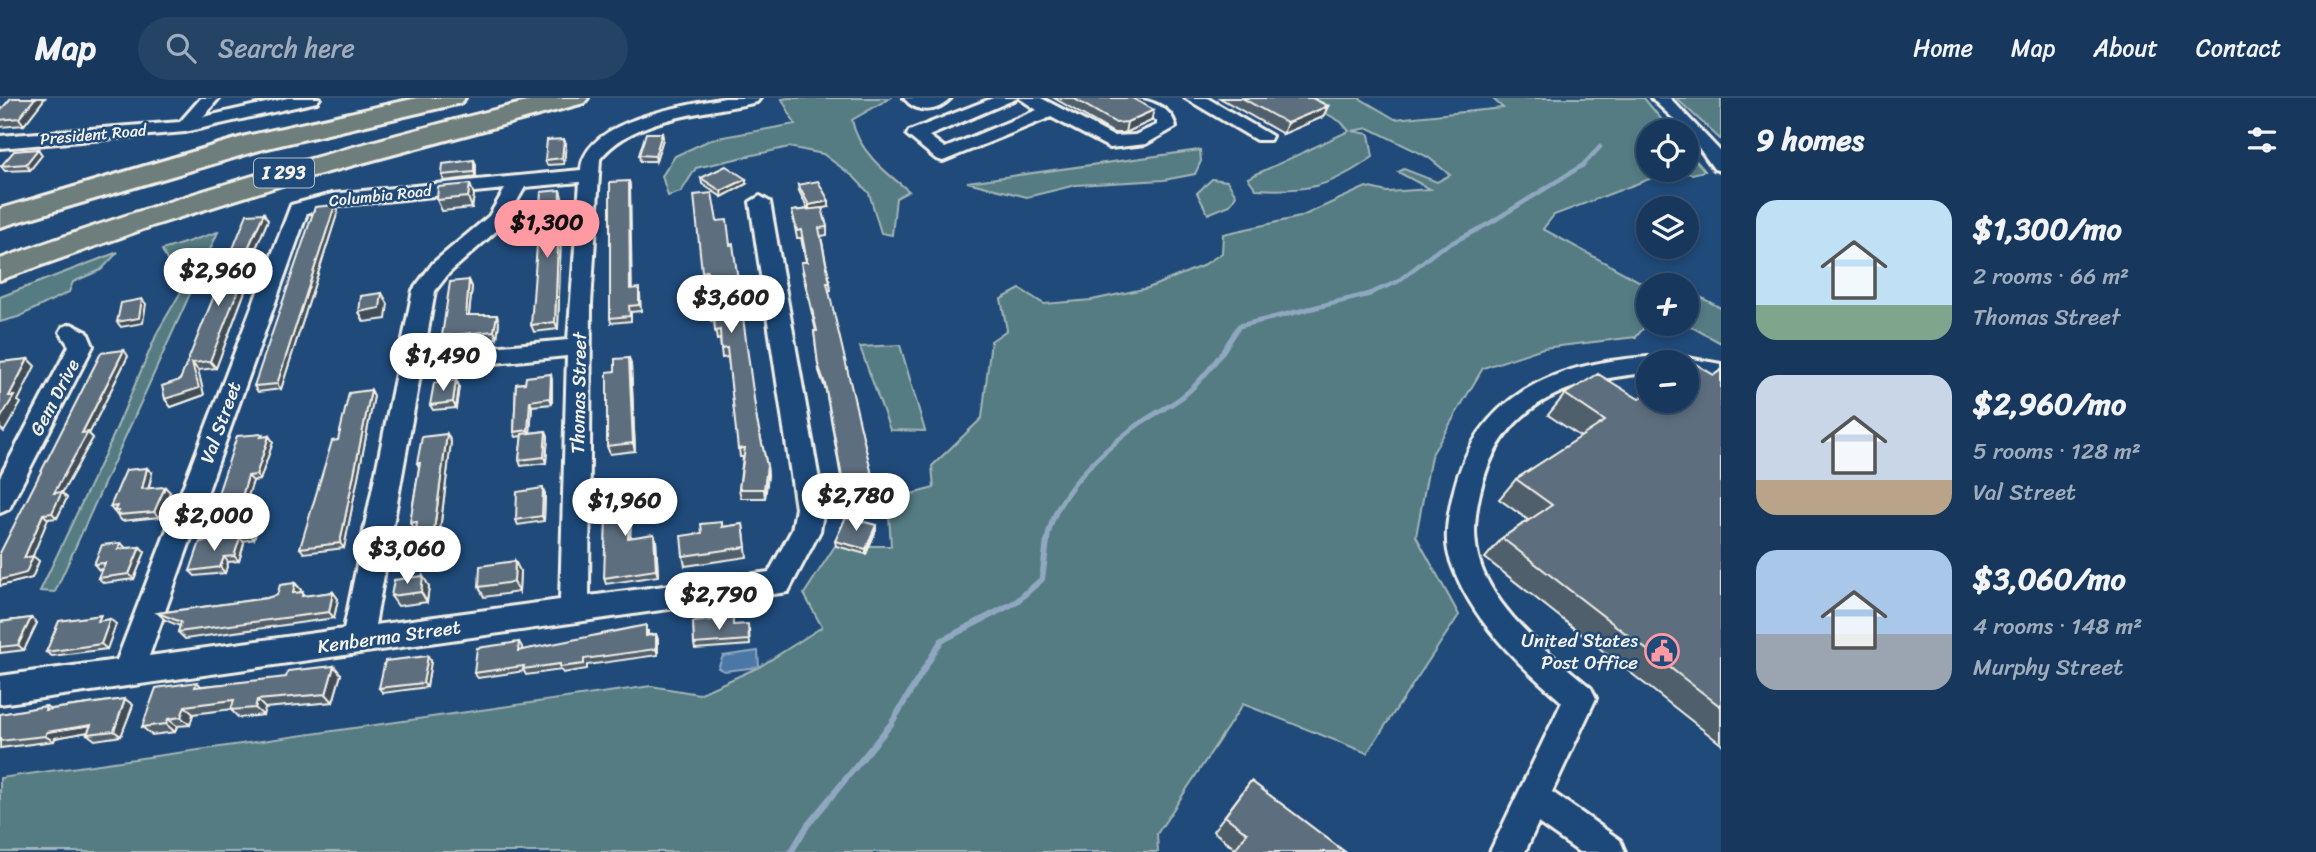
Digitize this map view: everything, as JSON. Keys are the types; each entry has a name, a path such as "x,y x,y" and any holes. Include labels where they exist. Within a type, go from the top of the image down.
{"highway":[{"name":"I 293","path":"0,234 152,183 410,107 452,98"},
{"name":"I 293","path":"0,270 215,195 388,143 575,98"},
{"path":"0,218 180,162 335,122 410,107"},
{"path":"0,285 139,232 440,131"}],"street":[{"path":"185,127 210,98"},
{"name":"President Road","path":"0,142 185,127 312,98"},
{"path":"588,175 595,152 616,132 751,98"},
{"path":"913,98 922,106 942,98"},
{"path":"1009,98 916,135 943,155 1051,111"},
{"path":"1028,98 1110,142 1139,140 1167,127 1166,118 1131,98"},
{"path":"1194,98 1263,136"},
{"path":"1660,98 1695,132 1721,165"},
{"name":"Columbia Road","path":"299,209 332,200 588,175"},
{"name":"Thomas Street","path":"574,611 579,346 588,175"},
{"path":"357,640 420,302 427,284 441,268 488,230 504,211 519,181"},
{"name":"Kenberma Street","path":"0,690 778,583 806,531 810,508 760,202"},
{"name":"Val Street","path":"127,673 299,209"},
{"name":"Gem Drive","path":"0,502 11,459 81,346 79,338 71,332"},
{"path":"409,363 579,346"},
{"path":"1507,852 1580,698 1510,637 1481,595 1464,561 1460,532 1466,486 1481,445 1527,397 1557,380 1594,370 1636,366"},
{"path":"1699,368 1721,372"}],"lane":[{"path":"1532,798 1608,852"}],"green space":[{"path":"890,98 852,120 866,151 909,191 896,198 892,235 881,233 869,193 854,177 823,154 789,147 696,168 681,192 668,196 662,176 675,156 712,139 795,124 782,99"},
{"path":"1299,98 1359,98 1395,119 1503,108 1493,99 1501,98 1644,98 1661,119 1636,119 1636,182 1641,182 1554,215 1543,229 1636,279 1637,336 1543,348 1483,368 1431,456 1416,536 1459,615 1367,753 1243,704 1157,834 1158,852 0,852 0,778 651,686 699,694 759,667 822,627 804,594 835,546 891,546 888,500 934,488 932,466 982,418 991,341 1007,330 1001,299 1020,289 1044,304 1092,300 1148,288 1202,266 1222,253 1223,234 1300,217 1366,187 1387,192 1430,189 1398,172 1404,169 1437,182 1450,175 1428,157 1369,128 1352,131 1369,134 1373,157 1331,181 1305,188 1256,189 1248,178 1349,131 1341,122"},
{"path":"1676,98 1721,98 1721,140 1699,119"},
{"path":"1200,150 1201,161 1195,174 1164,180 1076,185 1027,197 967,182"},
{"path":"1212,179 1227,181 1236,195 1230,205 1208,214 1197,193"},
{"path":"218,232 55,592 40,591 111,441 158,331 182,290 162,250"},
{"path":"118,252 101,270 73,282 69,292 18,317 0,322 0,297"},
{"path":"1699,296 1721,308 1721,343 1699,331"},
{"path":"900,345 925,431 890,430 860,347"}],"water":[{"path":"758,651 759,667 724,671 718,668 723,656"}],"building":[{"path":"11,98 35,98 19,118 0,120 0,111"},
{"path":"1073,98 1132,98 1154,110 1127,122 1116,123"},
{"path":"1242,98 1312,98 1328,106 1287,123"},
{"path":"646,133 662,133 655,156 639,155"},
{"path":"564,139 562,158 545,160 547,140"},
{"path":"38,149 26,164 1,166 14,151"},
{"path":"474,160 474,172 442,175 443,164"},
{"path":"726,166 746,179 721,191 701,178"},
{"path":"629,181 630,289 639,288 639,305 629,306 630,316 610,318 610,182"},
{"path":"818,181 829,201 809,205 798,185"},
{"path":"470,184 468,197 437,200 438,187"},
{"path":"560,190 555,322 531,325 541,192"},
{"path":"712,193 717,221 727,220 730,245 733,244 757,421 767,466 764,489 739,489 745,448 738,449 727,348 721,349 720,330 715,331 714,313 710,313 707,271 702,272 694,195"},
{"path":"335,205 277,384 254,386 315,207"},
{"path":"822,208 827,227 819,228 830,283 827,283 878,501 847,505 825,384 818,364 814,331 817,331 801,262 807,262 801,230 797,231 792,211"},
{"path":"264,213 248,248 255,247 210,361 192,363 199,388 165,399 162,386 180,380 247,214"},
{"path":"469,280 466,315 497,315 494,331 442,336 450,282"},
{"path":"382,293 380,308 359,312 361,296"},
{"path":"142,299 139,318 117,322 121,303"},
{"path":"124,350 82,433 88,432 54,493 62,492 52,513 43,514 24,558 33,556 26,573 0,580 0,553 101,353"},
{"path":"629,358 633,443 607,446 607,372 615,371 615,359"},
{"path":"28,359 9,396 14,396 0,419 0,362"},
{"name":"United States Post Office","path":"1699,366 1714,375 1721,370 1721,707 1502,538 1552,505 1516,479 1605,421 1565,394 1598,374 1636,397 1636,413 1699,413"},
{"path":"551,374 550,398 530,401 528,430 514,432 516,384 525,383 526,377"},
{"path":"456,380 453,402 430,405 434,383"},
{"path":"371,390 340,543 300,548 332,441 338,440 349,393"},
{"path":"546,431 544,457 519,460 522,434"},
{"path":"263,434 261,437 269,436 256,475 248,476 240,503 214,506 237,436"},
{"path":"447,434 434,530 416,532 417,522 410,523 422,437"},
{"path":"147,468 142,489 165,487 154,512 117,515 119,511 114,511 117,506 110,507 126,470"},
{"path":"630,483 628,538 654,534 656,570 604,578 607,486"},
{"path":"543,488 542,516 516,520 517,492"},
{"path":"256,515 250,534 226,537 233,518"},
{"path":"846,517 876,525 866,549 835,541"},
{"path":"722,522 722,527 743,524 746,547 683,556 681,536 702,533 701,524"},
{"path":"240,538 234,556 224,557 220,567 190,571 200,542"},
{"path":"121,543 118,549 140,547 129,574 98,578 105,563 94,564 102,545"},
{"path":"515,561 514,582 479,587 480,566"},
{"path":"423,576 421,592 391,596 394,580"},
{"path":"295,583 293,593 303,592 302,596 333,592 329,612 178,632 181,622 158,613 267,598 277,595 280,585"},
{"path":"101,615 98,621 110,619 101,644 46,652 59,621"},
{"path":"31,618 18,645 0,647 0,622"},
{"path":"733,618 733,625 748,624 749,640 694,644 693,622"},
{"path":"646,625 646,636 656,634 656,649 584,659 584,664 523,669 524,666 474,673 477,648 519,642 518,651"},
{"path":"428,656 423,683 379,688 385,661"},
{"path":"334,666 326,694 257,700 255,708 231,710 234,700 185,706 181,717 168,719 166,724 142,727 156,688 197,682 195,687 286,677 288,671"},
{"path":"125,699 114,731 87,734 91,725 47,732 45,736 0,741 0,714 46,706 45,710"},
{"path":"1251,781 1345,852 1233,852 1247,833 1225,816"}],"waterway":[{"path":"1366,295 1397,282 1438,250 1490,223 1583,165 1600,147"},
{"path":"1047,542 1057,509 1078,479 1132,429 1190,390 1214,364 1239,326 1366,295"},
{"path":"791,852 807,826 891,724 941,641 1016,602 1042,579 1047,541"}],"place":[{"name":"United States Post Office","path":"1662,651"}]}
